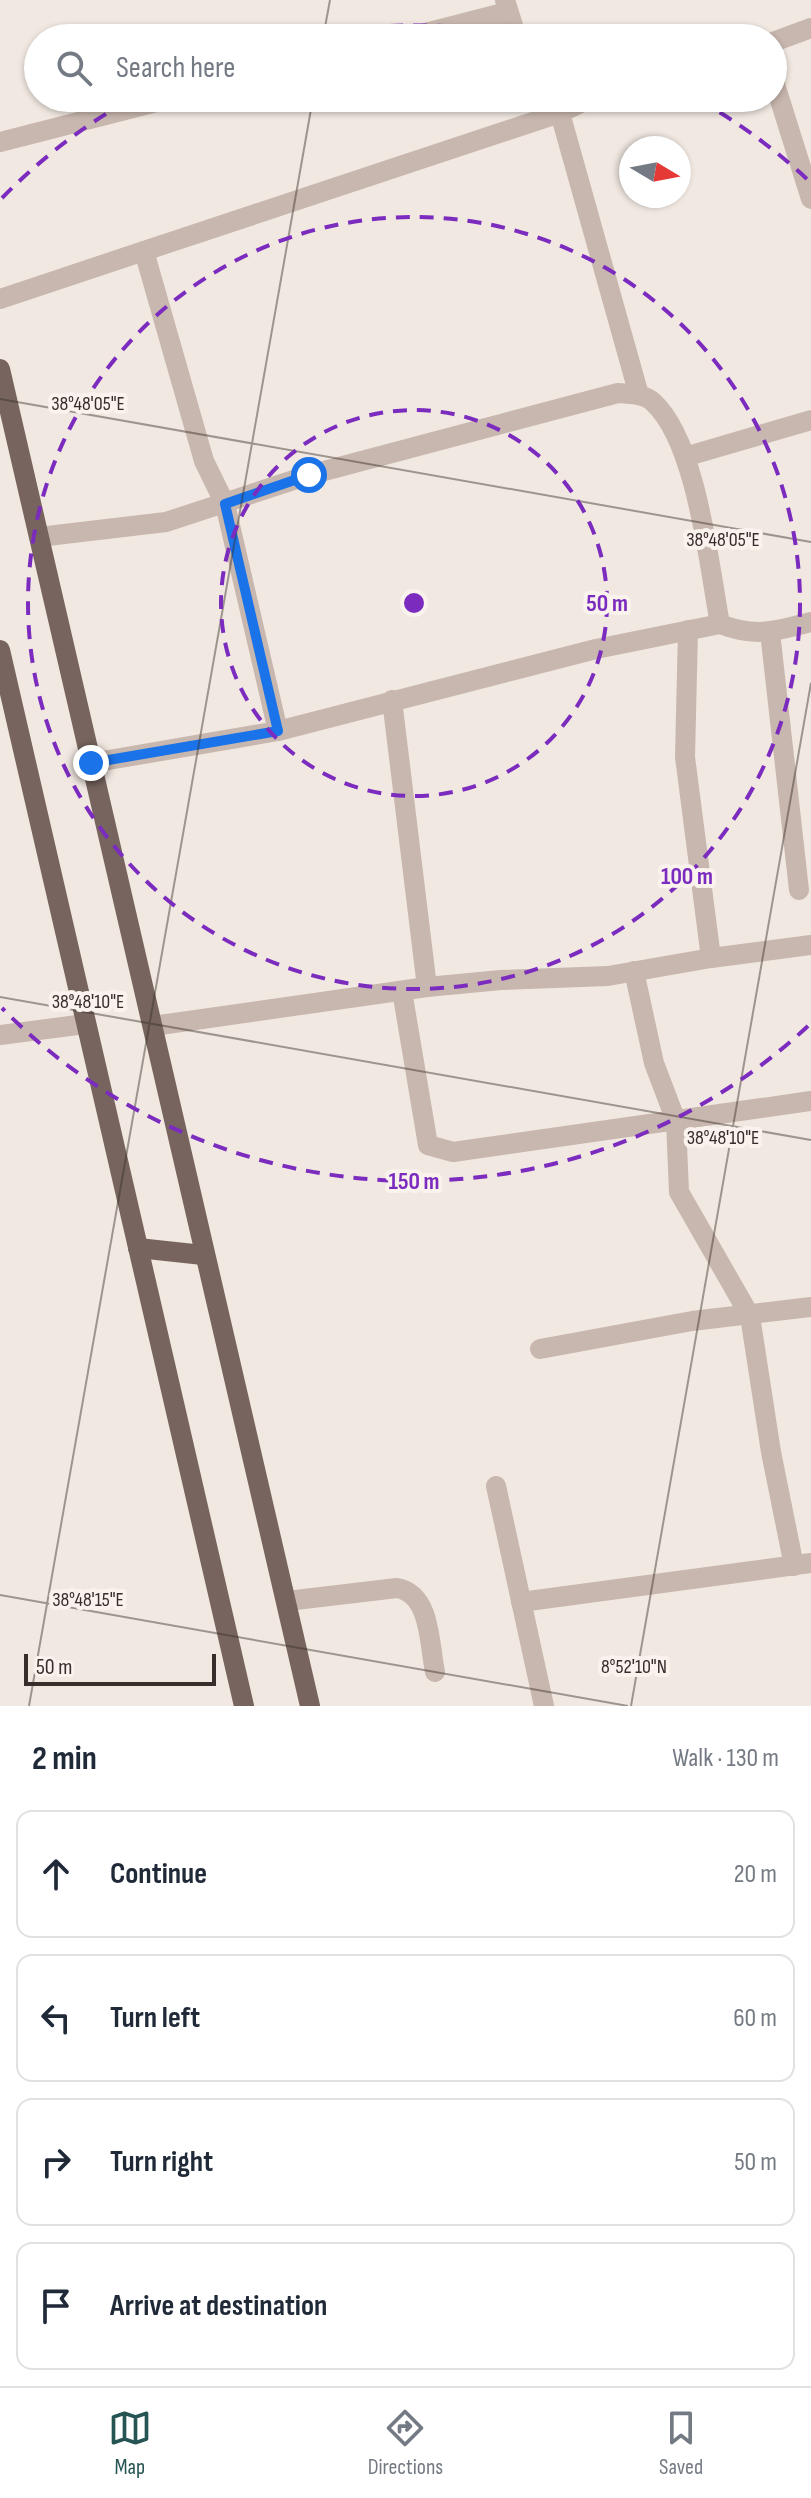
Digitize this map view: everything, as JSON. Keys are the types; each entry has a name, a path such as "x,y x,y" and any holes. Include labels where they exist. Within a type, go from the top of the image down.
{"main road":[{"path":"0,369 310,1706"},
{"path":"0,650 244,1706"},
{"path":"138,1248 203,1255"}],"street":[{"path":"450,24 506,6"},
{"path":"787,37 811,28"},
{"path":"0,142 117,112"},
{"path":"0,299 540,112"},
{"path":"550,112 639,395"},
{"path":"784,112 811,199"},
{"path":"144,251 204,461 225,504 278,731"},
{"path":"39,537 166,522 309,475 618,393 639,395 653,402 688,456 720,624"},
{"path":"688,456 811,420"},
{"path":"91,763 278,731 596,649 688,630 720,624 744,633 770,632 811,622"},
{"path":"688,630 685,757 711,958"},
{"path":"770,632 799,890"},
{"path":"392,700 427,987"},
{"path":"153,1026 427,987 501,980 608,976 811,945"},
{"path":"521,1602 802,1564 750,1316 679,1192 676,1121 654,1063 634,971"},
{"path":"402,991 428,1145 453,1152 811,1101"},
{"path":"0,1035 85,1024"},
{"path":"540,1349 692,1321 811,1307"},
{"path":"496,1486 544,1706"},
{"path":"287,1601 397,1588 411,1590 421,1602 435,1672"}],"route":[{"path":"91,763 278,731 225,504 309,475"}]}
